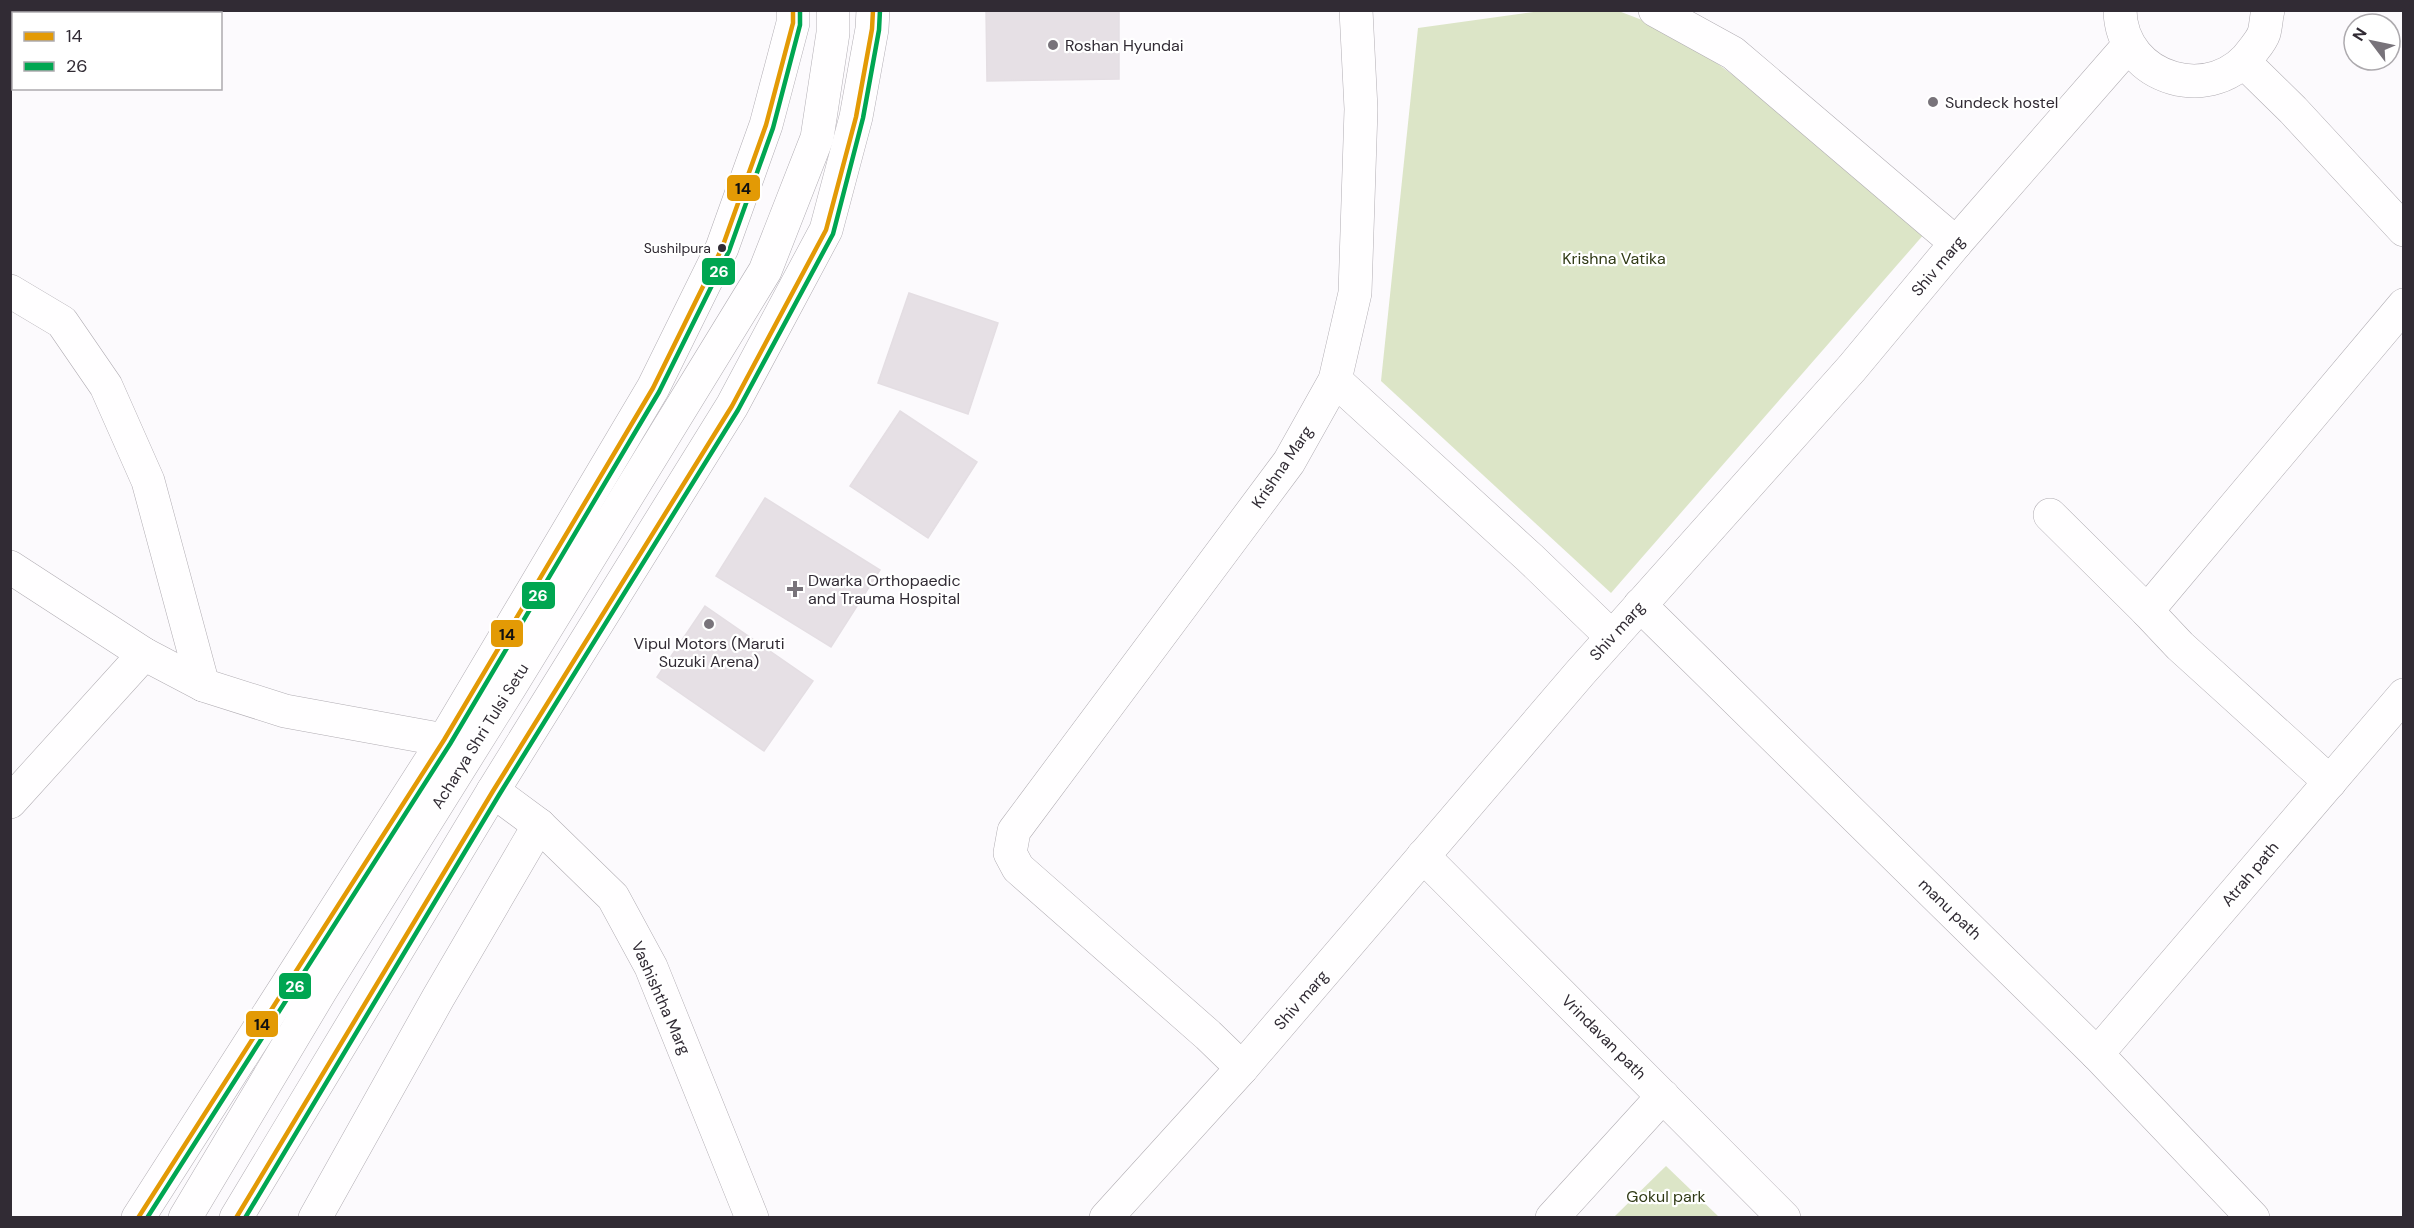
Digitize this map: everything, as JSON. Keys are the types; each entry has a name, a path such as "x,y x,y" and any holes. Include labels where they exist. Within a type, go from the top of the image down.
{"main road":[{"path":"138,1218 444,740 653,388 722,248 766,125 793,23 793,10"},
{"name":"Acharya Shri Tulsi Setu","path":"185,1218 321,990 765,271 817,138 833,33 833,10"},
{"path":"236,1218 493,790 732,406 826,230 856,117 872,29 873,10"},
{"name":"Krishna Marg","path":"1242,1068 1208,1035 1018,868 1010,853 1014,831 1289,462 1335,380 1355,293 1361,109 1356,10"},
{"path":"1655,10 1733,53 1956,243"},
{"path":"2120,10 2121,22 2129,45 2151,69 2182,82 2216,80 2245,63 2264,35 2268,10"},
{"name":"Shiv marg","path":"1106,1218 1242,1068 1612,637 1852,368 1956,243 2129,45"},
{"path":"2245,63 2293,110 2403,230"},
{"path":"10,291 62,322 106,386 148,481 203,685"},
{"path":"2147,611 2403,305"},
{"path":"1335,380 1530,558 1612,637"},
{"path":"2050,515 2180,646 2330,782"},
{"path":"10,567 144,654 203,685 285,711 444,740"},
{"name":"manu path","path":"1641,605 2097,1054 2253,1218"},
{"path":"10,802 144,654"},
{"name":"Atrah path","path":"2097,1054 2403,695"},
{"name":"Vashishtha Marg","path":"493,790 539,825 613,897 651,967 752,1218"},
{"path":"315,1217 438,998 539,825"},
{"name":"Vrindavan path","path":"1423,856 1785,1218"},
{"path":"1552,1218 1663,1096"}],"green space":[{"name":"Krishna Vatika","path":"1616,10 1676,33 1745,84 1925,233 1611,593 1381,381 1418,28 1541,11"},
{"name":"Gokul park","path":"1666,1166 1719,1217 1614,1217"}],"building":[{"name":"Roshan Hyundai","path":"986,10 1119,10 1119,79 987,81"},
{"path":"909,293 998,323 968,414 878,383"},
{"path":"900,411 977,462 928,538 850,486"},
{"path":"765,498 880,570 831,647 716,576"},
{"path":"705,606 813,681 764,751 657,677"}],"transit line":[{"name":"14","path":"138,1218 444,740 653,388 722,248 766,125 793,23 793,10"},
{"name":"26","path":"147,1218 450,744 659,392 729,251 773,128 800,25 800,10"},
{"name":"14","path":"236,1218 493,791 732,406 826,230 856,117 872,29 873,10"},
{"name":"26","path":"245,1218 499,795 738,410 833,234 863,118 879,30 880,10"}],"place":[{"name":"Roshan Hyundai","path":"1053,45"},
{"name":"Sundeck hostel","path":"1933,102"},
{"name":"Sushilpura","path":"722,248"},
{"name":"Dwarka Orthopaedic and Trauma Hospital","path":"795,589"},
{"name":"Vipul Motors (Maruti Suzuki Arena)","path":"709,624"}]}
